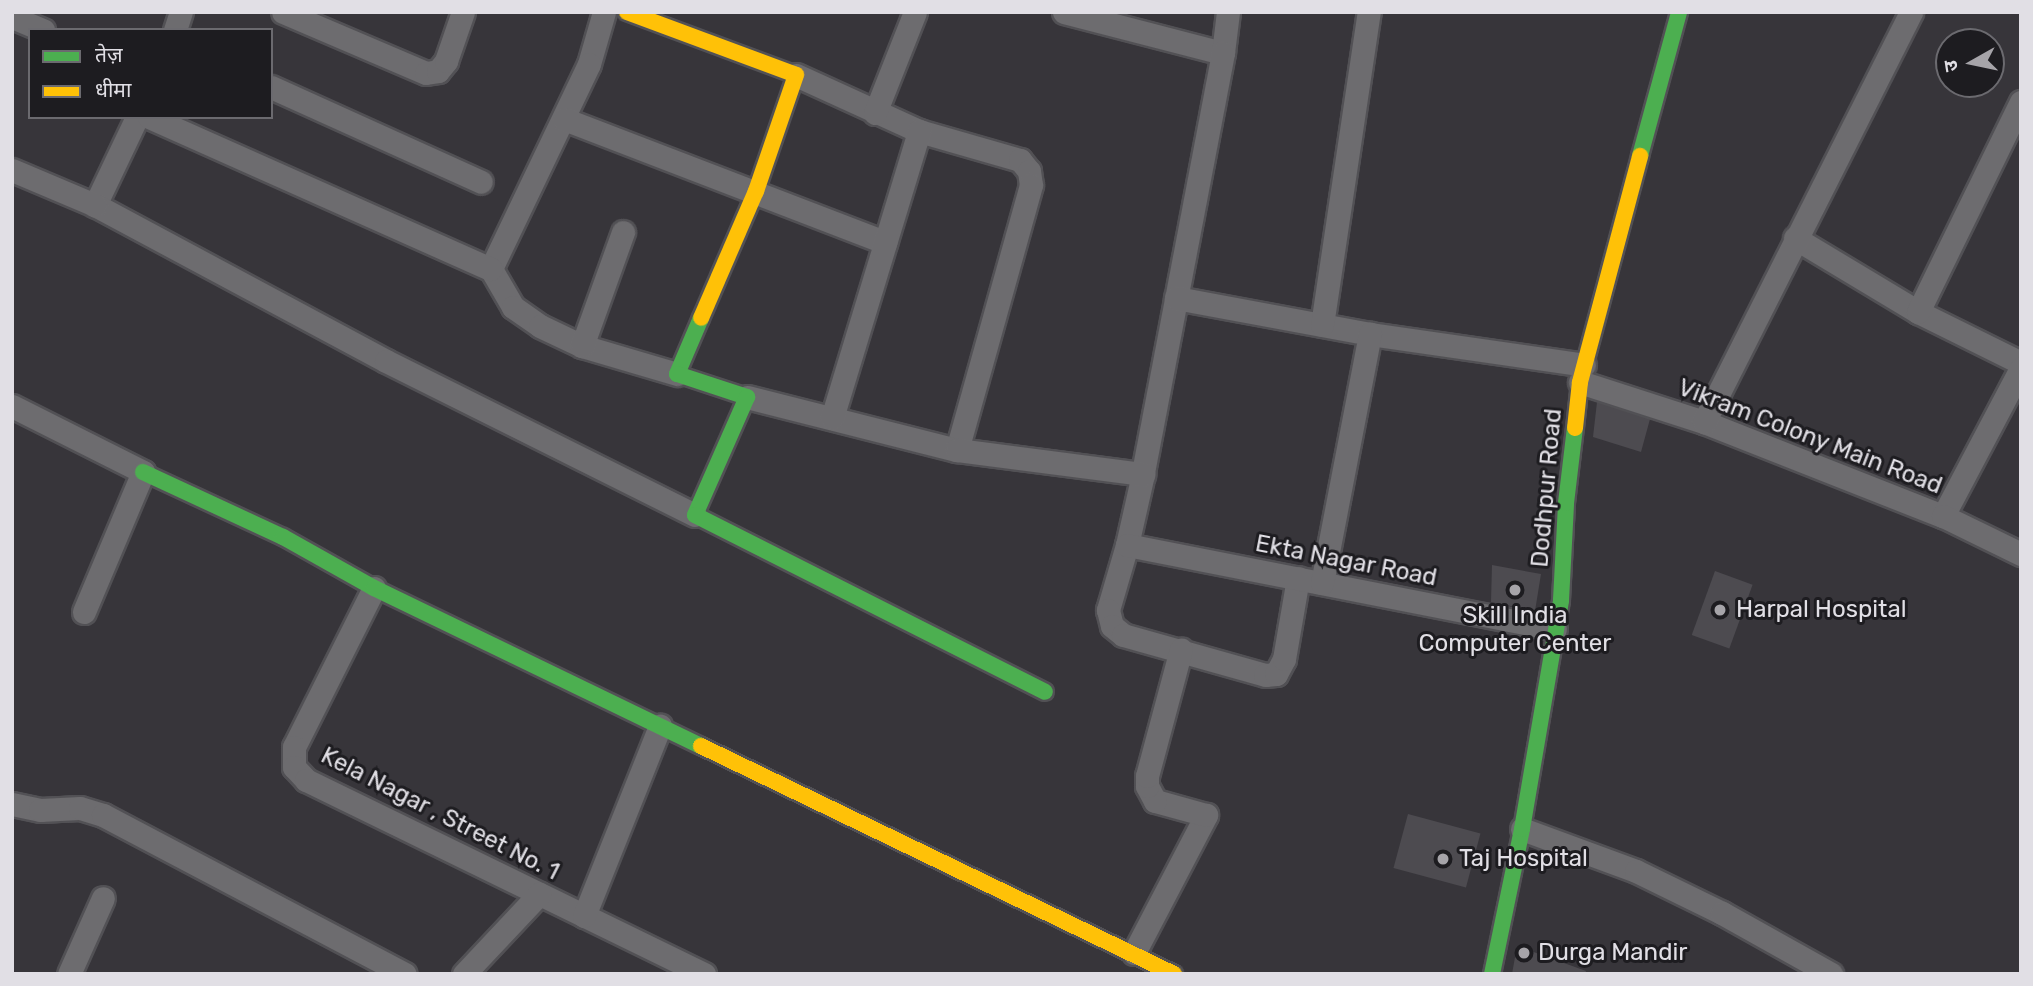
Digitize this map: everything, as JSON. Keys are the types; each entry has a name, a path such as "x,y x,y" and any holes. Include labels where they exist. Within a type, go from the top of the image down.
{"street":[{"path":"283,12 426,73 438,71 446,61 463,12"},
{"path":"491,270 589,64 604,12"},
{"path":"627,12 796,75 919,131 1020,160 1029,171 1031,185 957,450"},
{"path":"875,113 915,12"},
{"path":"1064,12 1223,53"},
{"path":"1228,12 1223,53 1143,474 1127,545 1108,610 1112,626 1124,635 1265,675 1276,674 1284,659 1298,578"},
{"path":"1322,325 1369,12"},
{"name":"Dodhpur Road","path":"1492,974 1522,828 1561,600 1566,503 1582,374 1679,12"},
{"path":"1704,422 1911,12"},
{"path":"12,17 38,28"},
{"path":"677,374 756,191 796,75"},
{"path":"273,88 481,182"},
{"path":"1918,312 2021,102"},
{"path":"95,205 136,119"},
{"path":"153,119 491,270 513,307 540,326 582,346 747,397 957,450 1143,474"},
{"path":"564,119 886,242"},
{"path":"832,418 919,131"},
{"path":"12,170 95,205 386,361 1045,692"},
{"path":"582,346 623,232"},
{"path":"1795,238 1918,312 2021,366"},
{"path":"1176,298 1582,374"},
{"path":"1322,583 1370,334"},
{"name":"Vikram Colony Main Road","path":"1582,374 1942,516 2021,366"},
{"path":"695,515 747,397"},
{"path":"12,406 143,472 283,537 374,588 1174,974"},
{"path":"83,612 143,472"},
{"path":"1942,516 2021,554"},
{"name":"Ekta Nagar Road","path":"1127,545 1555,629"},
{"name":"Kela Nagar , Street No. 1","path":"374,588 293,747 294,767 306,780 704,974"},
{"path":"1134,953 1206,815 1155,801 1147,786 1147,776 1181,649"},
{"path":"584,916 660,726"},
{"path":"12,804 40,810 80,808 103,815 405,974"},
{"path":"1522,828 1636,871 1722,913 1830,974"},
{"path":"464,974 539,894"},
{"path":"69,974 103,898"}],"building":[{"path":"1597,402 1650,419 1641,452 1593,437"},
{"name":"Skill India Computer Center","path":"1492,565 1541,574 1535,611 1491,602"},
{"path":"1715,571 1753,585 1729,649 1692,635"},
{"path":"1408,814 1480,833 1466,888 1394,868"},
{"name":"Durga Mandir","path":"1517,946 1586,971 1585,974 1512,974"}],"traffic: fast":[{"path":"1640,156 1679,12"},
{"path":"701,318 677,374 747,397 695,515 1045,692"},
{"path":"1492,974 1522,829 1561,600 1566,503 1575,428"},
{"path":"143,472 283,537 374,588 701,746"}],"traffic: slow":[{"path":"627,12 796,75 756,191 701,318"},
{"path":"1575,428 1580,382 1640,156"},
{"path":"701,746 1174,974"}],"place":[{"name":"Skill India Computer Center","path":"1515,590"},
{"name":"Harpal Hospital","path":"1720,610"},
{"name":"Taj Hospital","path":"1443,859"},
{"name":"Durga Mandir","path":"1524,953"}]}
